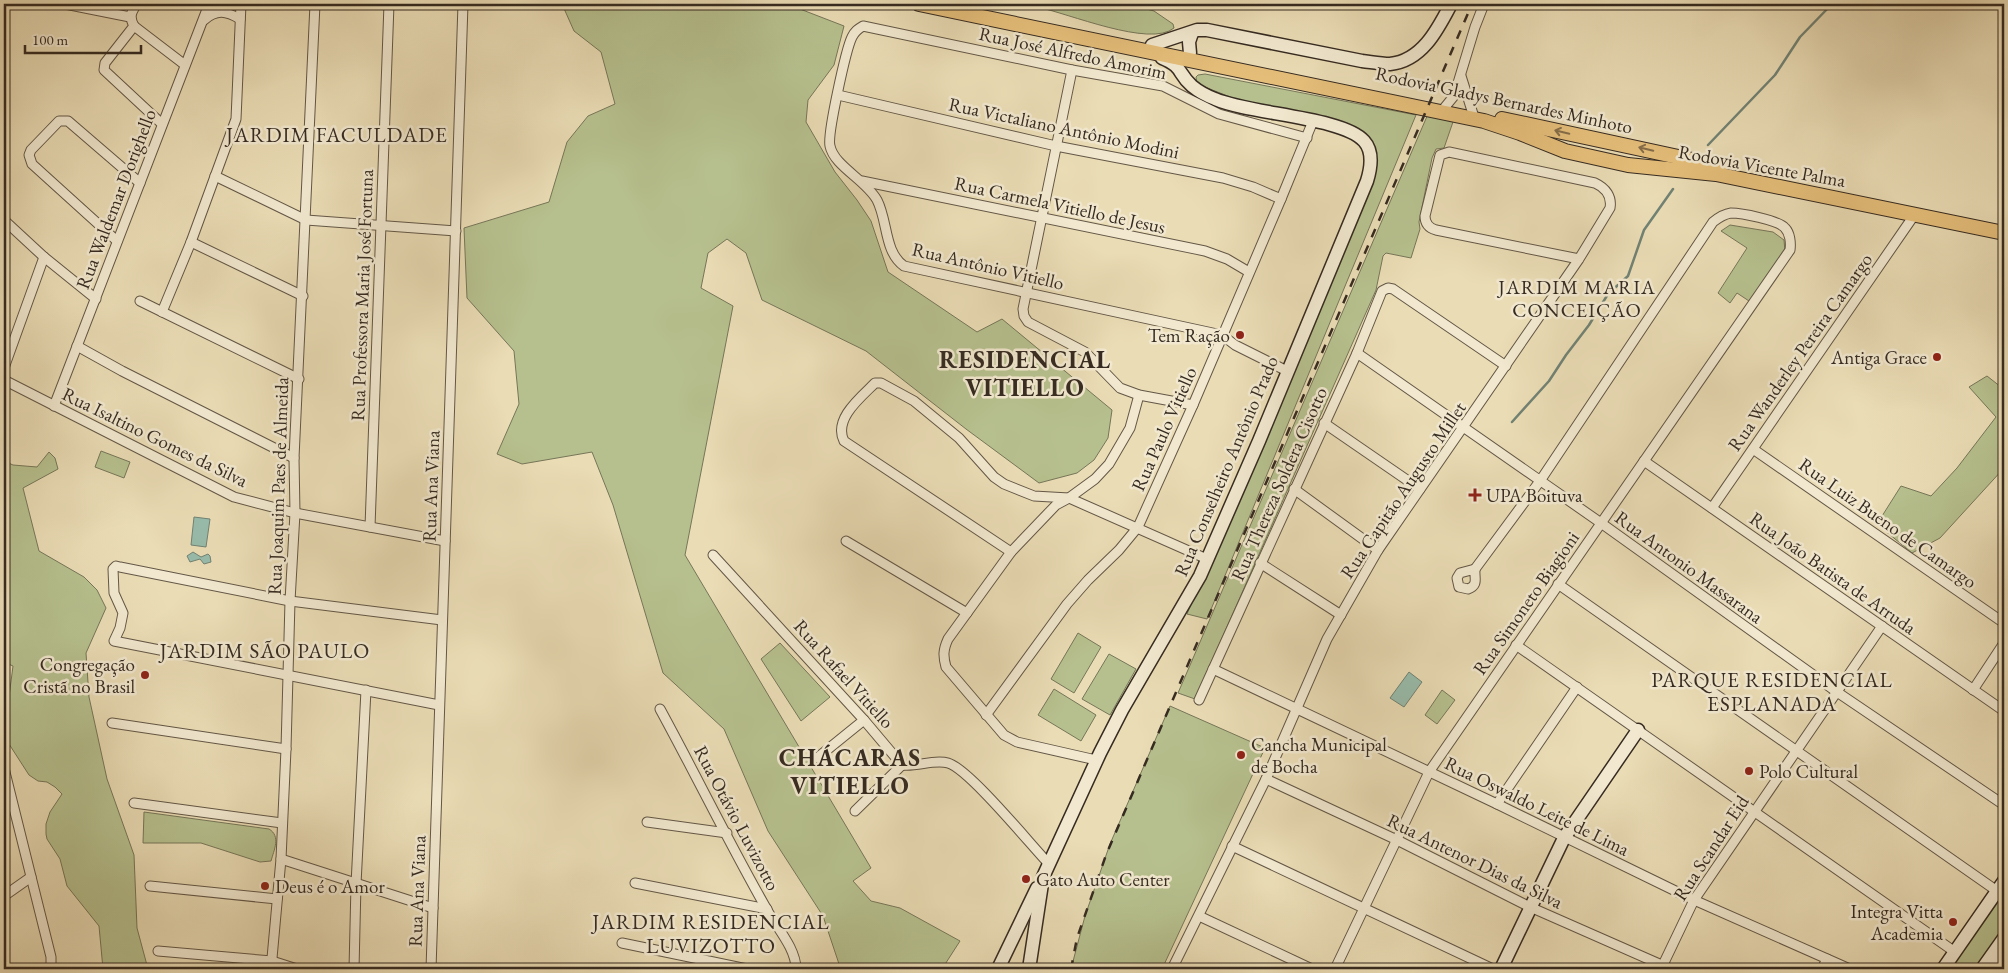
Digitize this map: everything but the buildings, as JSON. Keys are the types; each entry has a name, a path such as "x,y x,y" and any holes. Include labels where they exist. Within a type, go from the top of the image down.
{"main road":[{"path":"919,4 1192,57"},
{"path":"955,4 1146,48 1176,64 1191,85"},
{"path":"1146,48 1197,30 1222,31 1362,61 1388,64 1400,62 1419,52 1438,28 1452,4"},
{"path":"1191,85 1187,70 1192,57 1189,42 1192,33"},
{"name":"Rodovia Gladys Bernardes Minhoto","path":"1192,57 1682,158"},
{"name":"Rua Conselheiro Antônio Prado","path":"1029,969 1042,877 1096,760 1122,710 1197,581 1367,181 1371,165 1369,150 1365,142 1347,129 1226,103 1204,94 1191,85"},
{"name":"Rodovia Gladys Bernardes Minhoto","path":"1441,109 1458,116"},
{"name":"Rodovia Vicente Palma","path":"1458,116 1484,121 1564,151 1607,161 1716,174 2004,233"},
{"path":"1607,161 1616,158 1619,152 1610,142"},
{"name":"Rodovia Vicente Palma","path":"1682,158 2004,227"},
{"path":"1500,969 1564,838 1638,730"},
{"path":"998,969 1042,877"},
{"path":"1943,969 2001,886"},
{"path":"1020,923 1028,921 1035,925"},
{"path":"1982,969 2004,938"},
{"path":"1996,969 2004,958"}],"street":[{"path":"65,4 132,22 185,65"},
{"path":"137,4 131,12 132,22 105,63 104,70 162,124"},
{"name":"Rua Waldemar Dorighello","path":"54,406 209,4"},
{"path":"162,312 191,242 236,120 241,4"},
{"name":"Rua Joaquim Paes de Almeida","path":"271,965 281,859 295,513 294,458 316,4"},
{"name":"Rua Professora Maria José Fortuna","path":"370,527 389,4"},
{"name":"Rua Ana Viana","path":"431,969 464,4"},
{"path":"1441,109 1454,96 1484,4"},
{"path":"204,20 214,13 220,12 229,13 240,19"},
{"name":"Rua José Alfredo Amorim","path":"857,29 863,26 870,27 1072,70 1163,86 1219,114 1272,127 1306,138"},
{"name":"Rua Antônio Vitiello","path":"857,29 848,50 829,144 833,154 841,164 862,180 878,202 892,254 897,262 904,266 1222,335 1235,345 1287,371"},
{"path":"1072,70 1027,292 1024,316 1028,322 1086,352 1120,388 1139,395 1193,405"},
{"path":"1460,74 1472,114"},
{"name":"Rua Victaliano Antônio Modini","path":"838,96 1056,146 1223,178 1253,187 1281,199"},
{"path":"117,241 32,164 29,155 31,150 59,121 64,120 72,124 140,183"},
{"name":"Rua Paulo Vitiello","path":"986,715 1067,604 1088,580 1120,550 1138,527 1193,405 1313,121"},
{"name":"Rua Capitão Augusto Millet","path":"1172,969 1266,779 1298,710 1327,639 1378,550 1579,259 1611,206 1606,190 1595,183 1449,152 1441,154 1438,159 1426,216 1428,225 1436,230 1579,259"},
{"path":"216,176 306,220 456,231"},
{"name":"Rua Carmela Vitiello de Jesus","path":"862,180 1205,251 1227,259 1249,272"},
{"name":"Rua Simoneto Biagioni","path":"1335,969 1429,772 1790,248 1787,230 1776,222 1733,213 1718,218 1713,222 1540,481"},
{"name":"Rua Wanderley Pereira Camargo","path":"1712,508 1915,214"},
{"path":"4,220 44,257 96,299"},
{"path":"191,242 302,296"},
{"path":"4,368 44,257"},
{"name":"Rua Thereza Soldera Cisotto","path":"1199,700 1357,353 1381,293 1386,288 1393,289 1506,366"},
{"path":"140,302 299,379"},
{"path":"77,346 130,376 294,458"},
{"name":"Rua Antonio Massarana","path":"1357,353 1601,523 1837,692 2004,804"},
{"name":"Rua Isaltino Gomes da Silva","path":"4,380 234,497 295,513 445,540"},
{"path":"1011,552 846,443 842,437 841,429 846,414 874,384 881,383 914,401 959,438 994,477 1004,484 1034,496 1069,498 1207,559"},
{"path":"1096,760 1017,742 1004,735 946,667 943,656 948,639 1011,552 1056,505 1095,479 1109,464 1130,428 1139,395"},
{"path":"1324,423 1420,489"},
{"name":"Rua Luiz Bueno de Camargo","path":"1753,449 2004,624"},
{"name":"Rua João Batista de Arruda","path":"1644,461 2004,711"},
{"path":"1475,569 1540,481"},
{"path":"1294,489 1378,550"},
{"path":"846,541 967,613"},
{"name":"Rua Rafael Vitiello","path":"713,555 864,720 902,765"},
{"path":"1260,563 1341,615"},
{"path":"439,705 114,641 120,628 123,613 114,593 113,572 114,568 120,566 290,601 442,620"},
{"path":"1558,584 1796,750 2001,886"},
{"name":"Rua Scandar Eid","path":"1665,968 1694,900 1882,626"},
{"path":"1973,690 2004,643"},
{"path":"1516,645 1955,952"},
{"name":"Rua Oswaldo Leite de Lima","path":"1213,669 1694,900 1850,969"},
{"path":"1497,804 1577,687"},
{"path":"354,969 356,884 366,690"},
{"name":"Rua Otávio Luvizotto","path":"660,709 792,952 796,962 796,969"},
{"path":"817,758 864,720"},
{"path":"112,723 286,749"},
{"path":"855,811 902,765 942,762 957,766 972,779 1049,864"},
{"path":"4,768 51,957 50,969"},
{"name":"Rua Antenor Dias da Silva","path":"1266,779 1397,840 1530,907 1665,968"},
{"path":"134,803 282,823"},
{"path":"4,809 15,815"},
{"path":"647,822 727,833"},
{"path":"1232,846 1492,969"},
{"path":"281,859 433,908"},
{"path":"4,896 31,877"},
{"path":"635,883 767,909"},
{"path":"150,886 277,899"},
{"path":"1199,916 1312,969"},
{"path":"622,943 747,969"},
{"path":"158,951 297,969"},
{"path":"1822,969 1827,959"}],"shaded area":[{"path":"562,4 799,4 800,9 844,26 834,65 808,100 806,122 835,172 871,221 888,272 977,332 1002,319 1112,410 1108,438 1094,460 1077,473 1039,483 866,351 762,300 746,253 727,239 708,253 701,288 733,306 685,555 871,868 853,881 871,901 900,908 960,941 942,969 835,969 839,964 823,916 768,831 724,729 663,673 613,505 592,452 522,464 497,454 519,404 514,351 467,298 464,228 549,202 567,142 588,116 615,104 601,52 574,31"},
{"path":"976,4 1128,4 1154,11 1173,24 1174,28 1162,33 1128,32 1037,7 1010,8"},
{"path":"1205,74 1416,115 1207,619 1187,614 1374,173 1368,139 1238,100 1197,84 1196,77"},
{"path":"1428,114 1454,119 1444,148 1436,149 1432,158 1419,222 1420,229 1411,258 1386,253 1383,256 1376,290 1195,699 1178,693"},
{"path":"1730,225 1773,232 1784,240 1785,252 1749,301 1737,293 1730,303 1718,293 1747,248 1721,231"},
{"path":"1987,376 2001,387 2004,401 2004,468 1940,538 1912,553 1877,524 1901,486 1931,496 1957,468 1996,417 1969,387"},
{"path":"101,451 130,462 124,478 95,467"},
{"path":"49,452 55,458 58,469 23,488 39,551 84,577 97,590 106,608 86,653 89,697 107,779 134,855 137,928 148,969 103,969 99,926 67,886 60,859 47,839 46,824 50,812 62,794 47,782 38,781 29,775 9,744 7,737 7,712 13,666 4,662 4,461 13,465 37,467"},
{"path":"194,517 210,519 206,547 191,545"},
{"path":"193,552 201,557 208,554 211,562 204,564 200,559 190,562 187,556"},
{"path":"1078,633 1101,647 1074,693 1051,679"},
{"path":"780,643 830,697 801,721 761,659"},
{"path":"1109,654 1136,669 1110,715 1082,699"},
{"path":"1409,672 1422,682 1404,707 1390,698"},
{"path":"1054,689 1096,715 1081,741 1038,715"},
{"path":"1442,690 1455,700 1437,724 1425,715"},
{"path":"1170,706 1265,748 1162,969 1071,969 1085,916 1110,844"},
{"path":"144,812 269,829 273,832 276,839 271,861 260,862 201,843 143,843"},
{"path":"2004,893 2004,928 1974,969 1948,969"}],"waterway":[{"path":"1708,145 1775,75 1800,37 1832,4"},
{"path":"1512,422 1549,381 1589,325 1608,294 1628,276 1644,230 1673,189"}],"railway":[{"path":"1071,969 1077,938 1106,855 1472,4"}],"place":[{"name":"Tem Ração","path":"1240,335"},
{"name":"Antiga Grace","path":"1937,357"},
{"name":"UPA Boituva","path":"1475,495"},
{"name":"Congregação Cristã no Brasil","path":"145,675"},
{"name":"Cancha Municipal de Bocha","path":"1241,755"},
{"name":"Polo Cultural","path":"1749,771"},
{"name":"Gato Auto Center","path":"1026,879"},
{"name":"Deus é o Amor","path":"265,886"},
{"name":"Integra Vitta Academia","path":"1953,922"}],"district":[{"name":"JARDIM FACULDADE","path":"337,134"},
{"name":"JARDIM MARIA CONCEIÇÃO","path":"1577,298"},
{"name":"RESIDENCIAL VITIELLO","path":"1025,373"},
{"name":"JARDIM SÃO PAULO","path":"265,650"},
{"name":"PARQUE RESIDENCIAL ESPLANADA","path":"1772,691"},
{"name":"CHÁCARAS VITIELLO","path":"850,771"},
{"name":"JARDIM RESIDENCIAL LUVIZOTTO","path":"711,933"}]}
